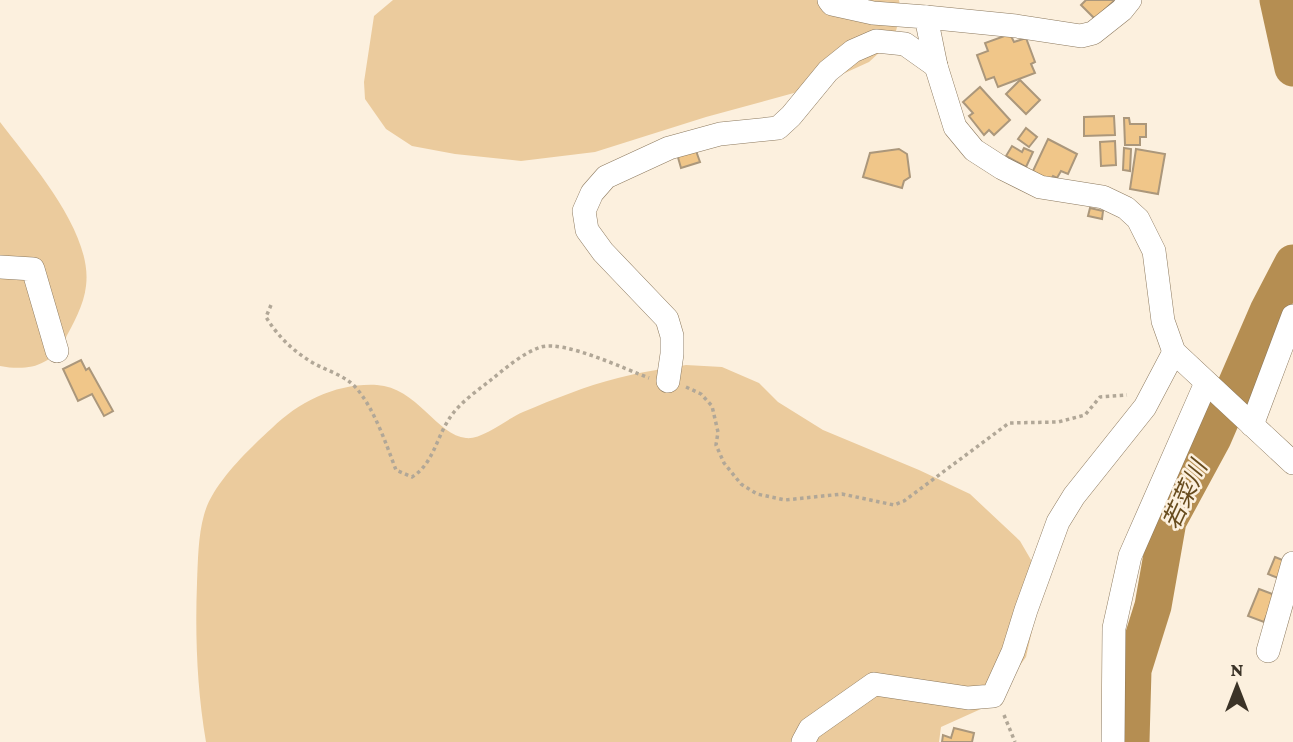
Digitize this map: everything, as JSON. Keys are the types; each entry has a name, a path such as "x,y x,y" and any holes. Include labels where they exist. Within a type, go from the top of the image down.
{"street":[{"path":"829,0 832,4 873,13 1016,26 1082,36 1093,33 1122,10 1129,0"},
{"path":"926,18 936,66 955,127 974,150 1002,168 1040,187 1102,197 1126,208 1138,219 1154,251 1163,321 1174,352 1293,463"},
{"path":"668,380 672,336 667,319 603,252 587,230 584,211 592,193 606,177 669,148 720,134 778,128 828,71 853,51 876,41 905,44 936,66"},
{"path":"0,267 33,268 57,351"},
{"path":"1249,424 1293,316"},
{"path":"803,742 810,729 874,684 968,698 993,696 1013,652 1058,522 1074,496 1145,407 1174,352"},
{"path":"1113,742 1114,628 1130,556 1209,386"},
{"path":"1268,651 1293,563"}],"path":[{"path":"271,305 266,317 275,331 314,364 348,380 363,397 396,470 412,477 424,470 449,418 459,407 517,359 543,346 564,347 653,380 668,380 701,394 712,406 718,432 716,445 723,463 741,484 757,494 785,500 842,494 894,505 904,501 1009,423 1058,422 1085,415 1100,397 1154,392"},
{"path":"993,696 1001,707 1015,742"}],"shaded area":[{"path":"393,0 899,0 901,11 894,39 869,62 812,88 706,117 595,152 521,161 412,146 386,129 365,99 364,82 374,16"},
{"path":"0,122 57,199 80,243 86,265 83,300 64,341 45,362 19,368 0,366"},
{"path":"686,365 722,367 759,383 778,402 823,430 970,494 1020,541 1034,565 1037,609 1026,657 992,704 941,727 939,742 206,742 199,682 196,603 202,523 208,503 223,479 283,418 307,402 334,391 377,385 403,394 456,435 472,438 523,412 582,389 626,376"}],"building":[{"path":"1086,0 1115,0 1095,19 1081,5"},
{"path":"1010,34 1014,42 1026,38 1035,62 1031,64 1035,73 998,87 994,77 986,80 977,55 988,51 985,43"},
{"path":"1020,80 1040,100 1026,114 1006,94"},
{"path":"980,87 1010,120 994,135 989,130 984,135 969,116 973,113 963,102"},
{"path":"1114,116 1115,135 1084,136 1084,117"},
{"path":"1124,118 1129,118 1130,124 1146,124 1146,137 1140,137 1140,145 1125,145"},
{"path":"1026,128 1037,137 1029,147 1018,139"},
{"path":"1048,139 1077,154 1068,174 1061,171 1057,178 1053,176 1050,181 1032,173"},
{"path":"1115,141 1116,165 1101,166 1100,142"},
{"path":"1012,146 1022,152 1024,148 1033,152 1026,167 1006,156"},
{"path":"695,148 700,162 681,168 677,154"},
{"path":"1124,148 1131,149 1130,171 1123,170"},
{"path":"899,149 907,154 910,177 904,181 902,188 863,177 870,153"},
{"path":"1136,149 1165,154 1158,194 1130,189"},
{"path":"1090,208 1103,211 1102,219 1088,216"},
{"path":"81,360 86,370 89,368 113,411 104,416 92,394 78,401 63,369"},
{"path":"1275,557 1285,561 1278,578 1268,574"},
{"path":"1259,589 1275,595 1264,622 1248,616"},
{"path":"954,728 974,733 972,742 942,742 943,735 951,738"}],"waterway":[{"name":"若菜川","path":"1278,0 1293,68"},
{"name":"若菜川","path":"1131,742 1133,670 1153,606 1168,521 1213,438 1268,311 1293,263"}]}
